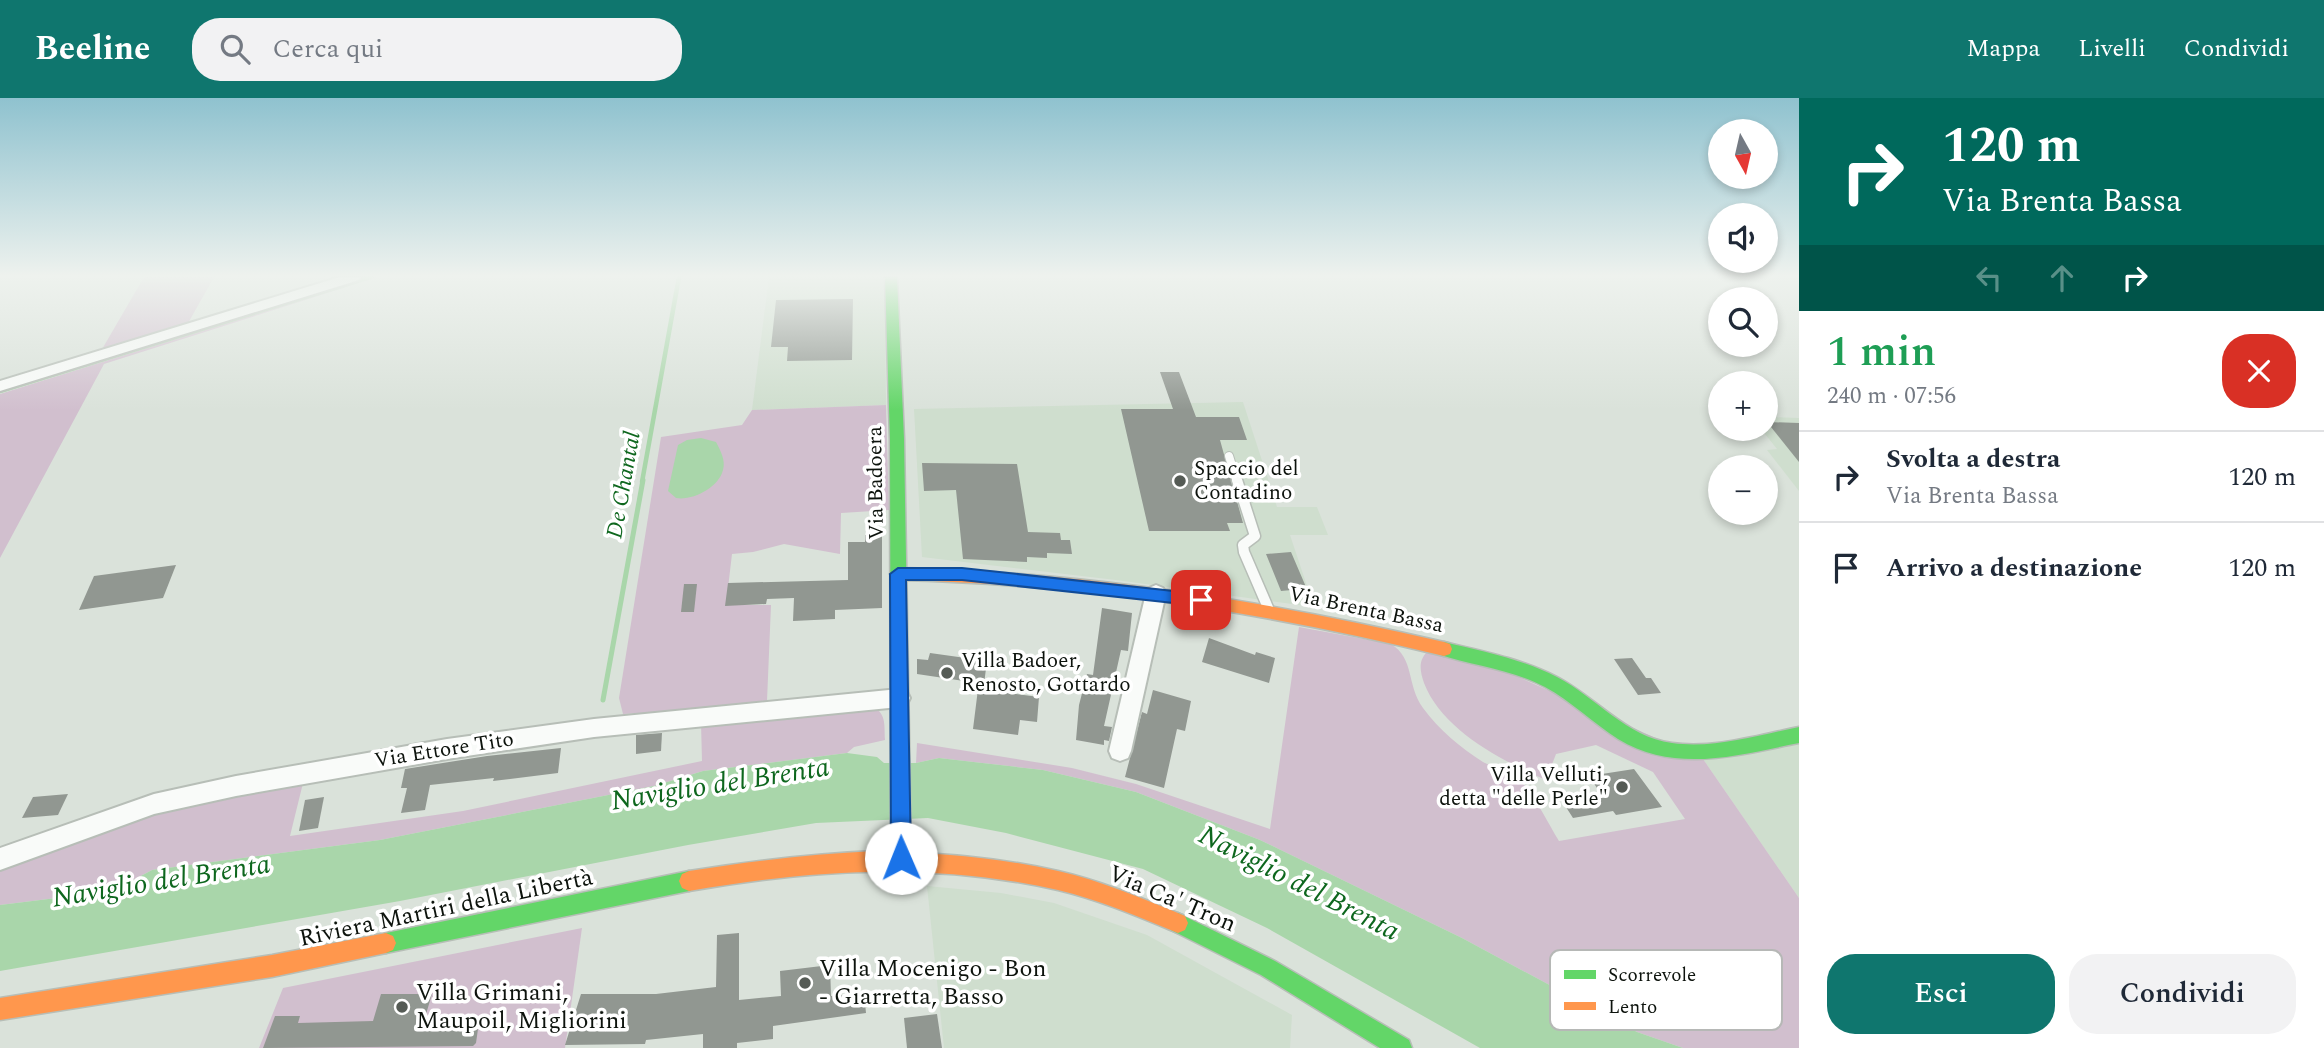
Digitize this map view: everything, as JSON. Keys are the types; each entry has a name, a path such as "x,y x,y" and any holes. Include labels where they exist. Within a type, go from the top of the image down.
{"main road":[{"name":"Via Badoera","path":"892,321 901,858"},
{"name":"Via Brenta Bassa","path":"898,574 962,574 1156,593 1269,610 1485,657 1527,670 1555,684 1623,734 1657,749 1702,751 1799,734"},
{"name":"Riviera Martiri della Libertà","path":"0,1009 272,966 745,870 792,864 901,858"},
{"name":"Via Ca' Tron","path":"901,858 980,865 1051,878 1139,906 1222,943 1276,972 1401,1048"}],"street":[{"path":"0,386 210,321"},
{"path":"1120,751 1156,593"},
{"name":"Via Ettore Tito","path":"0,859 154,804 330,769 594,728 899,698"}],"lane":[{"path":"1229,456 1255,536 1243,545 1244,552 1269,610"}],"shaded area":[{"path":"118,321 189,321 187,325 101,351"},
{"path":"238,321 104,364 0,558 0,394"},
{"path":"763,321 885,321 886,405 752,410"},
{"path":"1243,402 1277,507 1317,507 1328,535 1290,535 1314,607 922,557 914,409"},
{"path":"886,405 889,510 841,513 840,554 784,544 732,554 726,605 771,605 767,701 703,710 623,714 619,698 661,437 742,425 752,410"},
{"path":"1778,417 1799,418 1799,491 1778,464 1778,455 1771,455 1767,450 1777,449 1771,441 1778,441"},
{"path":"1299,627 1391,644 1399,650 1404,657 1418,699 1429,716 1467,751 1521,782 1559,841 1685,819 1653,772 1596,745 1556,754 1546,780 1493,753 1475,742 1444,715 1424,683 1421,663 1427,652 1496,667 1703,759 1799,898 1799,1048 1683,1048 1633,1030 1782,1030 1782,950 1550,950 1550,985 1462,938 1260,840 1136,792 1043,770 939,758 916,763 917,743 1072,768 1136,784 1270,829"},
{"path":"870,706 882,715 885,740 854,747 847,753 703,771 654,786 380,840 152,870 113,891 0,905 0,869 175,808 303,783 290,836 463,811 702,761 701,723"},
{"path":"1799,744 1799,898 1703,759"},
{"path":"927,886 1001,893 1054,903 1147,935 1292,1015 1290,1048 944,1048"},
{"path":"582,928 565,1048 259,1048 283,988"}],"water":[{"path":"701,438 716,442 724,463 721,476 704,492 676,498 668,491 678,445 687,440"},
{"name":"Naviglio del Brenta","path":"847,753 877,757 884,763 916,763 939,758 1043,770 1136,792 1260,840 1462,938 1550,985 1550,1030 1633,1030 1683,1048 1480,1048 1267,928 1143,869 1006,833 928,818 816,823 400,901 0,971 0,905 113,891 152,870 380,840 654,786 703,771"}],"building":[{"path":"774,321 853,321 852,360 787,361 788,347 771,347"},
{"path":"1160,372 1179,372 1196,417 1239,417 1247,440 1220,440 1243,523 1227,523 1230,531 1149,531 1121,409 1173,409"},
{"path":"1778,422 1799,423 1799,462 1778,436"},
{"path":"922,463 1017,464 1028,532 1060,533 1061,540 1070,540 1072,554 1047,553 1047,558 1027,557 1027,562 963,559 956,490 924,491"},
{"path":"865,535 882,535 882,608 835,610 835,619 793,621 794,598 767,599 766,604 725,606 728,583 848,580 848,542 865,542"},
{"path":"1291,552 1309,594 1294,595 1292,590 1281,591 1266,554"},
{"path":"176,565 163,598 79,610 94,576"},
{"path":"684,584 697,584 694,612 681,612"},
{"path":"1102,608 1132,613 1128,651 1121,650 1104,726 1112,727 1109,741 1104,740 1104,745 1076,740 1079,705 1087,674 1093,675"},
{"path":"1209,638 1255,655 1256,652 1275,658 1269,683 1202,662"},
{"path":"930,653 987,661 984,684 917,674 917,659 928,660"},
{"path":"1632,658 1661,693 1638,695 1614,659"},
{"path":"978,689 1039,697 1037,722 1020,720 1018,735 973,729"},
{"path":"1153,690 1191,701 1185,731 1177,729 1164,788 1125,777 1142,712 1147,714"},
{"path":"662,733 661,751 636,754 636,735"},
{"path":"561,748 558,773 430,785 425,810 401,813 407,788 401,788 405,769"},
{"name":"Villa Velluti, detta \"delle Perle\"","path":"1634,769 1662,807 1616,815 1613,811 1573,818 1564,804 1603,797 1589,776"},
{"path":"68,794 58,815 22,818 33,797"},
{"path":"324,797 318,828 299,831 305,800"},
{"path":"739,933 739,1000 781,996 780,971 830,965 831,996 864,993 866,1013 773,1026 773,1039 737,1043 737,1048 703,1048 703,1034 646,1040 645,1044 565,1045 581,994 656,994 716,987 717,935"},
{"path":"381,994 432,994 421,1031 478,1029 476,1043 473,1046 263,1048 275,1016 300,1016 298,1023 373,1021"},
{"path":"937,1014 942,1048 907,1048 904,1018"}],"waterway":[{"path":"0,391 226,321"},
{"name":"De Chantal","path":"642,482 671,321"},
{"name":"De Chantal","path":"603,700 643,480"}],"traffic: fast":[{"path":"893,321 897,439 901,858"},
{"path":"1444,649 1525,671 1551,682 1637,741 1653,747 1671,751 1703,752 1799,735"},
{"path":"386,943 689,881"},
{"path":"1178,923 1268,968 1401,1048"}],"traffic: slow":[{"path":"898,574 1035,580 1173,595 1310,619 1444,649"},
{"path":"689,881 813,863 938,862 999,869 1060,881 1120,899 1178,923"},
{"path":"0,1009 272,966 386,943"}],"place":[{"name":"Spaccio del Contadino","path":"1180,481"},
{"name":"Villa Badoer, Renosto, Gottardo","path":"947,673"},
{"name":"Villa Velluti, detta \"delle Perle\"","path":"1622,787"},
{"name":"Villa Mocenigo - Bon - Giarretta, Basso","path":"805,983"},
{"name":"Villa Grimani, Maupoil, Migliorini","path":"402,1007"}],"route":[{"path":"901,858 898,574 962,574 1201,600"}]}
